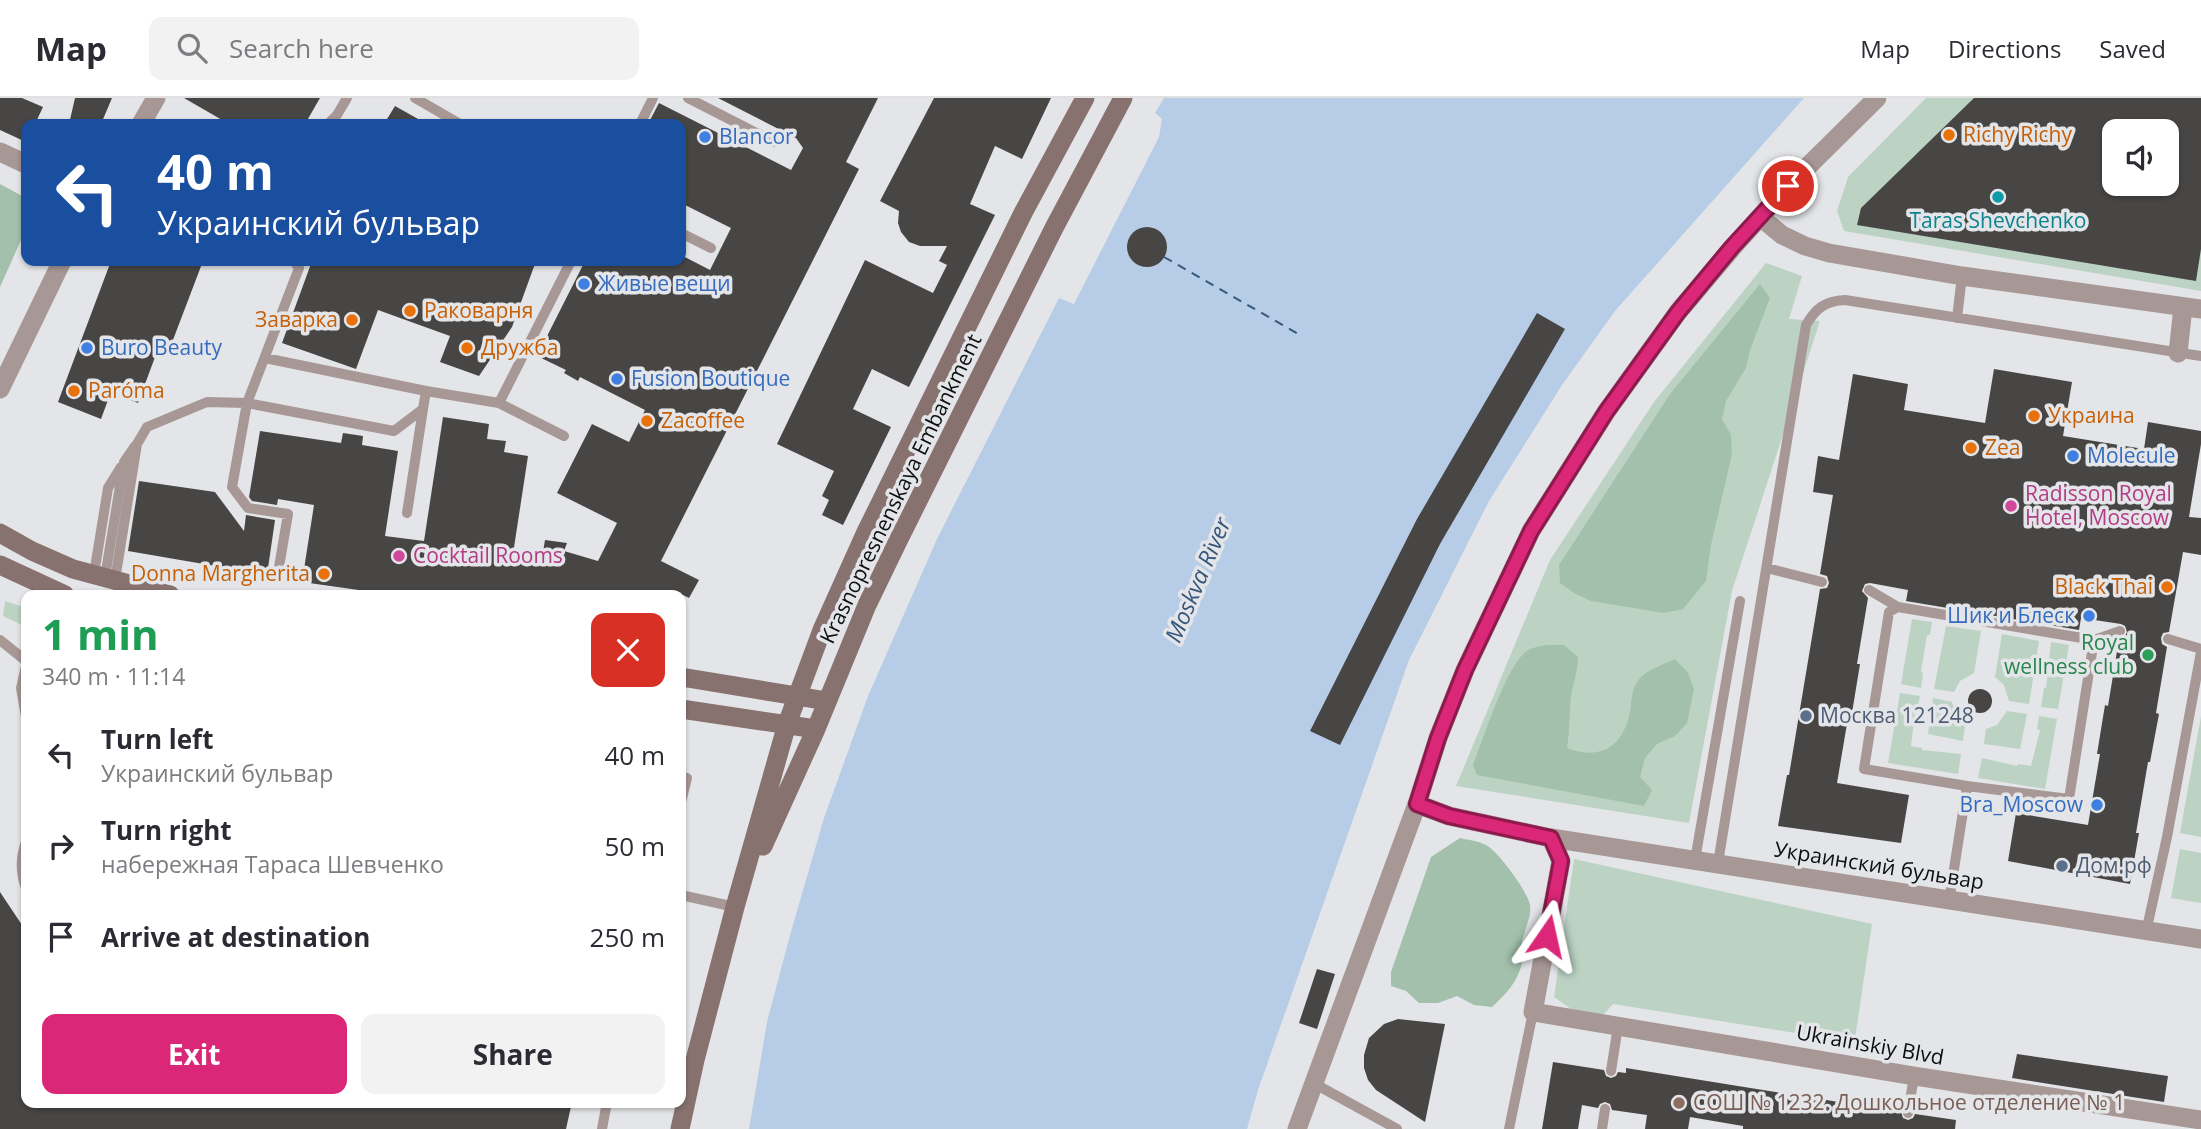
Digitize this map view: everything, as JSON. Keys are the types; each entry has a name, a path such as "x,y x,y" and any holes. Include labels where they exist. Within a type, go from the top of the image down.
{"main road":[{"name":"Krasnopresnenskaya Embankment","path":"686,1101 735,907 788,724 822,631 866,532 1023,213 1085,98"},
{"name":"Krasnopresnenskaya Embankment","path":"735,907 897,542 1054,228 1123,98"},
{"path":"0,533 73,569 152,590"},
{"path":"0,565 54,590"},
{"path":"686,678 827,701"},
{"path":"686,710 816,729"},
{"name":"Krasnopresnenskaya Embankment","path":"680,1129 685,1108"}],"street":[{"path":"144,119 156,98"},
{"path":"1297,1129 1417,804 1438,738 1465,670 1531,531 1606,412 1678,312 1760,216 1877,98"},
{"path":"0,152 21,162"},
{"path":"1760,216 1783,235 1805,246 1829,253 1962,276 2192,308 2178,353"},
{"path":"0,389 60,266"},
{"name":"Украинский бульвар","path":"1417,804 1449,816 1551,838 2201,939"},
{"path":"1533,1012 1561,861 1551,838"},
{"name":"Ukrainskiy Blvd","path":"1533,1012 1914,1076 2201,1120"}],"lane":[{"path":"333,119 347,98"},
{"path":"415,98 451,119"},
{"path":"642,119 653,98"},
{"path":"688,98 774,142"},
{"path":"686,236 711,248"},
{"path":"278,573 288,514 248,508 232,487 247,403 298,266"},
{"path":"499,403 568,266"},
{"path":"1958,318 1962,276"},
{"path":"1718,863 1806,325 1812,314 1821,305 1832,300 1844,300 2201,356"},
{"path":"265,358 499,403 564,436"},
{"path":"407,513 426,391"},
{"path":"105,577 124,462 147,427 207,402 247,403 394,432 423,409"},
{"path":"105,577 137,444"},
{"path":"1767,568 1822,582"},
{"path":"1869,590 1898,607 2094,640 2120,631"},
{"path":"1695,860 1740,601"},
{"path":"1898,607 1889,612 1864,769 2069,799 2094,640"},
{"path":"2146,932 2167,837 2201,651 2168,639"},
{"path":"0,640 21,659"},
{"path":"1949,901 1967,786"},
{"path":"686,896 735,907"},
{"path":"1509,1129 1533,1012"},
{"path":"1611,1071 1618,1026"},
{"path":"1908,1113 1914,1076"},
{"path":"1315,1084 1397,1129"},
{"path":"601,1129 606,1108"},
{"path":"1602,1129 1605,1109"}],"green space":[{"path":"1926,98 2201,98 2201,291 1844,231 1837,211 1848,177"},
{"path":"0,184 21,195 21,240 0,287"},
{"path":"1766,263 1802,276 1789,319 1820,321 1732,591 1689,823 1456,786 1550,560 1654,402"},
{"path":"1760,284 1770,298 1746,368 1726,401 1722,419 1731,435 1732,454 1711,545 1706,581 1683,609 1664,613 1591,601 1574,593 1560,583 1559,565 1670,394"},
{"path":"5,601 21,606 21,625 3,616"},
{"path":"1912,619 1932,622 1930,635 1927,635 1921,688 1901,684"},
{"path":"1946,626 1981,631 1974,673 1960,681 1954,692 1934,689"},
{"path":"2002,634 2039,641 2029,704 2009,701 2004,685 1995,677"},
{"path":"2051,642 2069,645 2058,709 2041,707"},
{"path":"1546,645 1564,645 1578,657 1571,696 1567,748 1579,752 1600,752 1616,742 1627,724 1635,685 1644,674 1675,659 1688,673 1694,689 1687,723 1675,736 1657,744 1645,758 1640,777 1652,790 1644,806 1477,775 1473,765 1505,683 1522,656 1530,649"},
{"path":"1900,693 1920,696 1915,711 1911,746 1922,750 1961,754 1958,774 1888,763"},
{"path":"1933,698 1952,702 1957,717 1965,725 1963,741 1928,734"},
{"path":"2007,711 2027,714 2020,749 1984,744 1986,729 1997,725"},
{"path":"2039,716 2057,719 2045,789 1978,778 1982,758 2017,766 2031,766 2040,730 2037,729"},
{"path":"2201,716 2201,837 2180,833"},
{"path":"1460,838 1480,842 1491,849 1505,863 1530,905 1522,942 1523,960 1520,970 1510,988 1492,1007 1474,1005 1457,996 1438,1003 1419,1003 1406,991 1391,986 1391,972 1431,857"},
{"path":"2180,849 2201,853 2201,903 2171,898"},
{"path":"1574,859 1872,924 1853,1052 1839,1049 1833,1039 1613,1004 1603,1015 1571,1009 1554,997"}],"water":[{"name":"Moskva River","path":"1164,98 1804,98 1615,311 1562,385 1489,501 1409,660 1258,1090 1247,1129 749,1129 767,1022 790,935 824,818 868,696 937,539 1059,298 1074,304 1159,137 1162,119 1155,113"}],"building":[{"path":"0,98 22,98 43,107 37,119 21,119 21,140 0,130"},
{"path":"75,98 112,98 103,119 70,119"},
{"path":"184,98 320,98 308,119 220,119"},
{"path":"718,98 878,98 846,162 859,169 661,561 699,580 689,598 686,596 686,590 359,590 302,582 314,505 278,499 277,505 252,501 249,497 260,431 341,443 343,433 363,436 362,445 398,451 385,536 424,541 443,417 489,424 487,439 506,441 504,452 528,456 513,554 542,558 545,540 567,543 564,551 598,561 617,523 557,493 592,424 629,442 645,410 580,377 578,381 564,373 566,370 537,356 582,266 686,266 686,258 710,270 731,228 686,206 686,119 651,119 659,103 791,170 803,148 796,138"},
{"path":"934,98 1051,98 1022,159 995,146 970,204 995,215 909,387 872,369 853,409 891,427 843,525 822,515 829,500 822,496 834,471 777,444 865,260 933,293 947,265 939,261 947,246 920,246 909,242 898,223 899,211 880,201"},
{"path":"1974,98 2201,98 2201,249 2196,281 1857,225 1861,208"},
{"path":"395,106 418,119 387,119"},
{"path":"1147,227 1161,233 1167,247 1161,261 1147,267 1133,261 1127,247 1133,233"},
{"path":"109,266 201,266 168,353 158,349 138,403 111,392 101,419 58,402"},
{"path":"310,266 534,266 512,327 479,376 440,362 450,336 378,310 356,369 282,343"},
{"path":"1537,313 1565,329 1440,544 1340,745 1310,731 1417,519"},
{"name":"Radisson Royal Hotel, Moscow","path":"1994,369 2072,382 2063,436 2144,449 2148,422 2201,431 2189,517 2201,518 2201,555 2183,552 2169,632 2163,633 2161,638 2162,644 2167,647 2156,713 2159,714 2148,762 2130,884 2008,861 2016,813 2088,825 2105,705 2108,706 2119,639 2127,632 2121,624 2081,618 2079,630 1906,601 1908,590 1865,584 1862,591 1868,598 1857,664 1860,664 1837,783 1909,795 1901,843 1778,826 1820,589 1827,588 1829,583 1827,576 1820,574 1833,495 1813,492 1818,456 1839,460 1853,374 1908,384 1904,410 1985,423"},
{"path":"139,481 215,492 244,531 246,515 275,520 267,575 128,551"},
{"path":"1980,689 1988,693 1992,701 1988,709 1980,713 1972,709 1968,701 1972,693"},
{"path":"0,892 21,924 21,1108 571,1108 566,1129 0,1129"},
{"path":"1317,969 1335,974 1317,1029 1299,1023"},
{"path":"1398,1019 1445,1024 1425,1122 1376,1090 1368,1080 1364,1068 1364,1055 1369,1038 1384,1024"},
{"path":"2017,1054 2168,1076 2164,1102 2012,1078"},
{"path":"1553,1062 1604,1070 1606,1076 1611,1078 1618,1072 1626,1073 1626,1068 1901,1112 1903,1118 1908,1120 1915,1114 1956,1120 1955,1129 1743,1129 1743,1126 1690,1117 1688,1129 1645,1129 1647,1115 1612,1110 1610,1104 1605,1102 1598,1108 1582,1105 1578,1129 1542,1129"}],"ferry route":[{"path":"1164,257 1300,335"}],"place":[{"name":"Richy Richy","path":"1949,135"},
{"name":"Blancor","path":"705,137"},
{"name":"Taras Shevchenko","path":"1998,197"},
{"name":"Живые вещи","path":"584,284"},
{"name":"Раковарня","path":"410,311"},
{"name":"Заварка","path":"352,320"},
{"name":"Buro Beauty","path":"87,348"},
{"name":"Дружба","path":"467,348"},
{"name":"Fusion Boutique","path":"617,379"},
{"name":"Paróma","path":"74,391"},
{"name":"Украина","path":"2034,416"},
{"name":"Zacoffee","path":"647,421"},
{"name":"Zea","path":"1971,448"},
{"name":"Molecule","path":"2073,456"},
{"name":"Radisson Royal Hotel, Moscow","path":"2011,506"},
{"name":"Cocktail Rooms","path":"399,556"},
{"name":"Donna Margherita","path":"324,574"},
{"name":"Black Thai","path":"2167,587"},
{"name":"Шик и Блеск","path":"2089,616"},
{"name":"Royal wellness club","path":"2148,655"},
{"name":"Москва 121248","path":"1806,716"},
{"name":"Bra_Moscow","path":"2097,805"},
{"name":"Дом.рф","path":"2062,866"},
{"name":"СОШ № 1232. Дошкольное отделение № 1","path":"1679,1103"}],"route":[{"path":"1547,936 1561,861 1551,838 1449,816 1417,804 1438,738 1465,670 1531,531 1606,412 1678,312 1788,186"}]}
